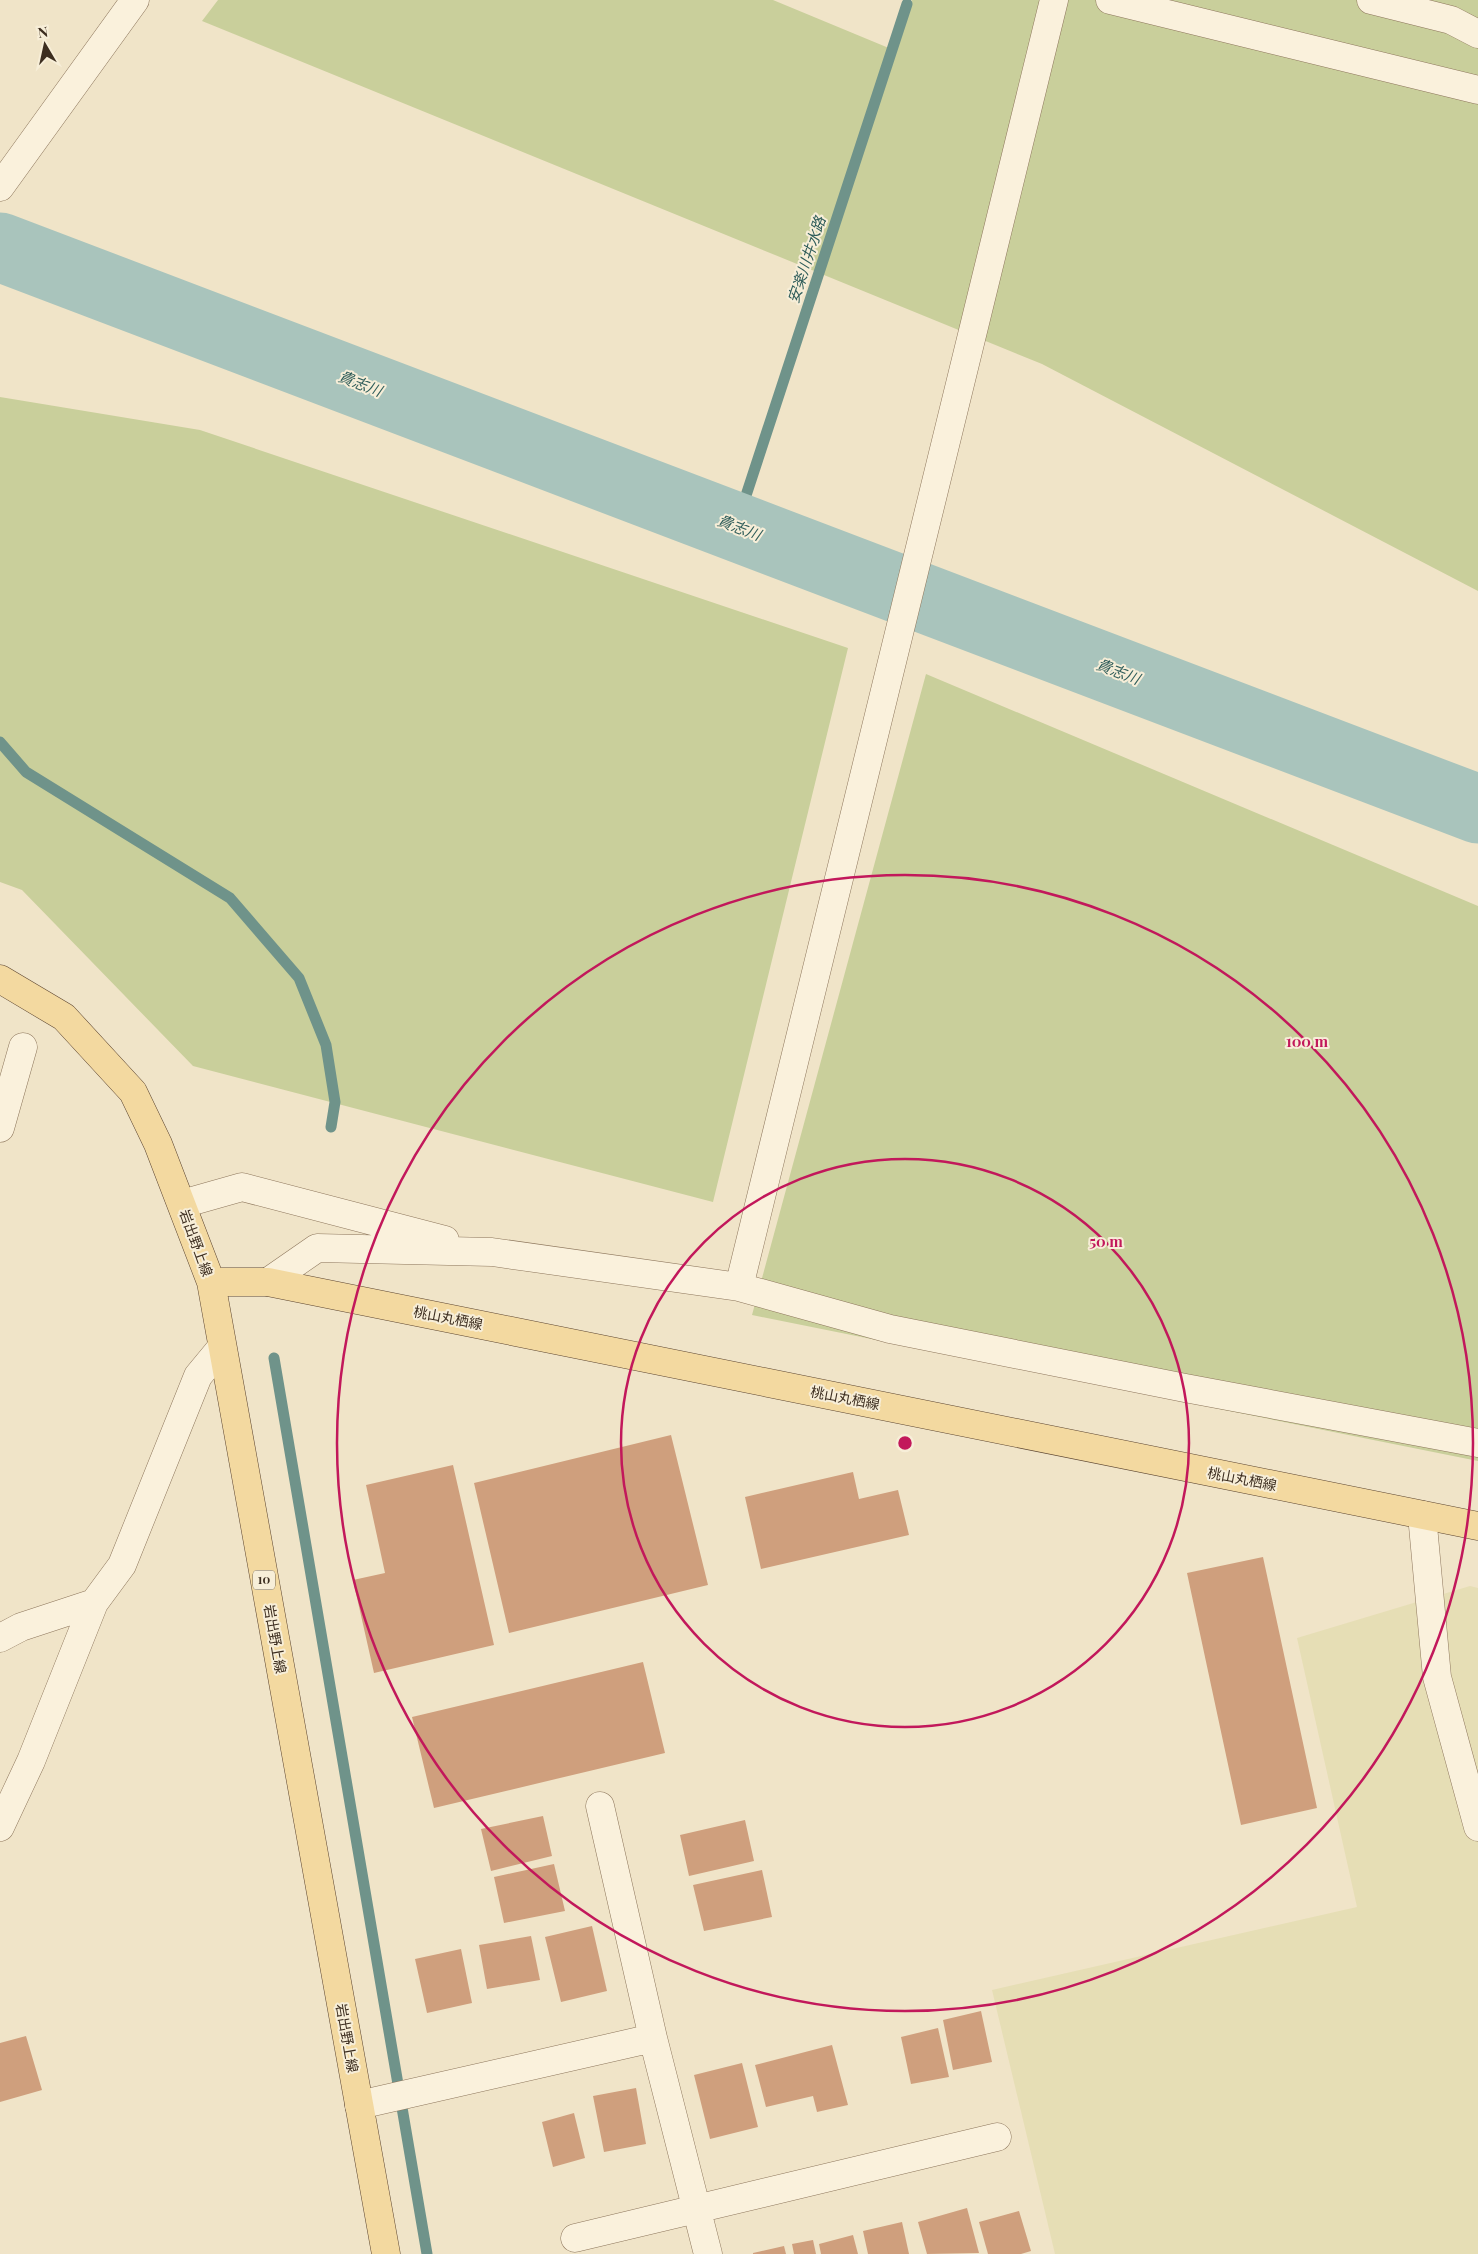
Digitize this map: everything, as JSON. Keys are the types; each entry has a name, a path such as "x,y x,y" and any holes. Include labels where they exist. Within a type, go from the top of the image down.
{"main road":[{"name":"岩出野上線","path":"0,979 64,1017 133,1092 158,1144 210,1282 386,2254"},
{"name":"桃山丸栖線","path":"210,1282 268,1282 1478,1526"}],"street":[{"path":"0,187 136,0"},
{"path":"739,1287 1054,0"},
{"path":"1110,0 1478,90"},
{"path":"1371,0 1451,20 1478,34"},
{"path":"0,1128 23,1046"},
{"path":"182,1204 242,1187 492,1252 739,1287 890,1329 1185,1388 1478,1443"},
{"path":"268,1282 317,1248 492,1252"},
{"path":"0,1827 31,1761 94,1603 122,1565 198,1376 222,1347"},
{"path":"1422,1515 1437,1677 1478,1826"},
{"path":"0,1638 21,1627 94,1603"},
{"path":"600,1806 653,2038 708,2254"},
{"path":"359,2105 653,2038"},
{"path":"575,2238 997,2137"}],"shaded area":[{"path":"1470,1586 1478,1588 1478,2254 1055,2254 992,1990 1357,1907 1297,1638"}],"green space":[{"path":"218,0 773,0 896,51 912,0 1478,0 1478,591 1042,364 202,21"},
{"path":"0,397 200,430 848,648 713,1202 193,1066 22,890 0,882"},
{"path":"926,674 1478,906 1478,1461 752,1315"}],"building":[{"path":"671,1435 708,1585 509,1633 474,1483"},
{"path":"453,1465 494,1645 374,1673 353,1580 385,1573 366,1485"},
{"path":"853,1472 859,1499 898,1490 909,1535 761,1569 745,1497"},
{"path":"1263,1557 1317,1808 1241,1825 1187,1573"},
{"path":"643,1662 665,1753 434,1808 412,1717"},
{"path":"543,1816 552,1856 491,1871 481,1829"},
{"path":"745,1820 754,1861 689,1876 680,1835"},
{"path":"554,1864 565,1911 504,1923 494,1877"},
{"path":"762,1870 772,1917 704,1931 693,1885"},
{"path":"592,1926 607,1991 561,2002 545,1937"},
{"path":"531,1936 540,1980 487,1989 479,1945"},
{"path":"461,1949 472,2003 427,2013 415,1959"},
{"path":"981,2011 992,2062 953,2070 943,2020"},
{"path":"938,2028 949,2077 911,2084 901,2037"},
{"path":"26,2036 42,2090 0,2102 0,2043"},
{"path":"832,2045 848,2105 817,2112 813,2096 766,2107 755,2065"},
{"path":"742,2063 758,2127 710,2139 694,2075"},
{"path":"636,2088 646,2144 604,2152 593,2096"},
{"path":"574,2113 585,2158 553,2167 542,2122"},
{"path":"967,2208 979,2253 927,2254 918,2222"},
{"path":"1019,2211 1031,2251 1021,2254 988,2254 979,2222"},
{"path":"902,2222 909,2254 868,2254 863,2231"},
{"path":"853,2235 858,2254 821,2254 819,2244"},
{"path":"813,2240 816,2254 794,2254 792,2244"},
{"path":"784,2246 786,2254 753,2254 753,2253"}],"waterway":[{"name":"安楽川井水路","path":"736,526 907,4"},
{"name":"安楽川井水路","path":"0,247 1478,809"},
{"path":"0,742 26,772 230,898 299,978 326,1045 335,1102 331,1127"},
{"path":"274,1358 427,2254"}],"water label":[{"name":"貴志川","path":"360,384"},
{"name":"貴志川","path":"739,528"},
{"name":"貴志川","path":"1118,672"}]}
